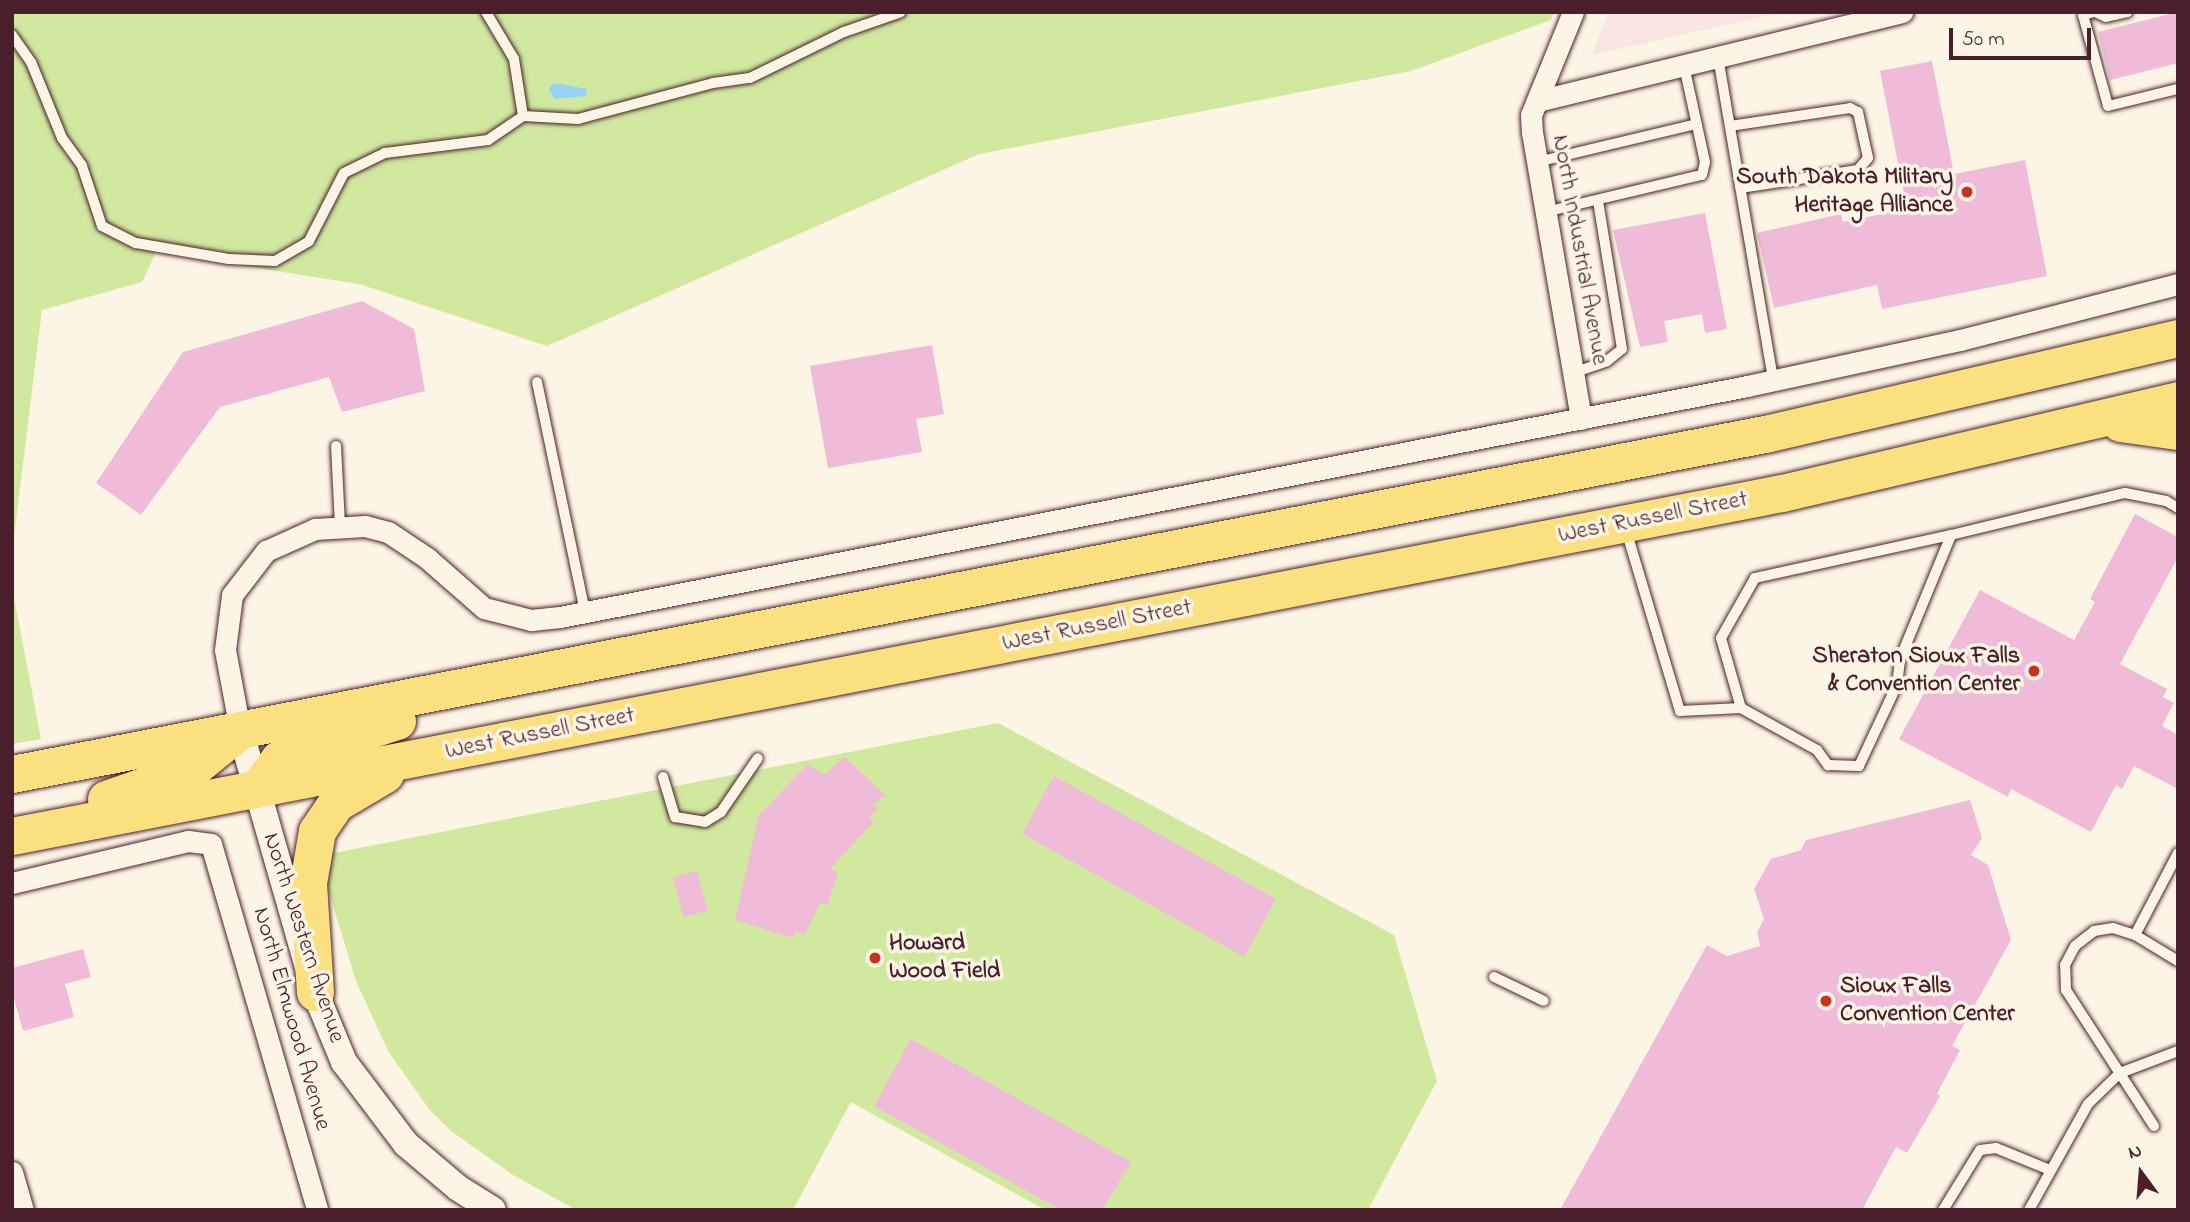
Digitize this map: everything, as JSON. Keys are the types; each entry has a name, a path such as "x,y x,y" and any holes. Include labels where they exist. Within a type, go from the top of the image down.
{"highway":[{"path":"12,774 1765,435 2178,338"},
{"name":"West Russell Street","path":"12,834 490,744 1905,468 2178,400"},
{"path":"2073,426 2134,422 2178,431"},
{"path":"257,789 269,768 298,750 558,668"},
{"path":"12,834 192,769 220,751 240,730"},
{"path":"315,992 308,866 322,819 368,781 490,744"}],"street":[{"name":"North Industrial Avenue","path":"1573,12 1531,115 1581,419"},
{"path":"1537,102 1718,57 1856,18 1902,12"},
{"path":"240,730 225,650 232,595 266,551 291,537 340,526 365,526 408,542 464,595 505,617 531,620 585,612 1773,380 1961,340 2178,284"},
{"name":"North Western Avenue","path":"240,730 315,992 344,1062 384,1120 433,1169 493,1210"},
{"name":"North Elmwood Avenue","path":"12,883 188,841 211,844 317,1210"},
{"path":"12,1172 23,1210"}],"lane":[{"path":"12,35 31,62 62,138 82,166 102,226 136,243 216,257 275,261 309,241 344,173 385,153 488,140 523,116 578,119 700,86 750,78 844,32 901,12"},
{"path":"2127,12 2106,17 2095,12 2083,15 2108,106 2178,89"},
{"path":"488,13 514,59 523,116"},
{"path":"1718,57 1773,380"},
{"path":"1545,212 1702,175 1705,162 1684,65"},
{"path":"1730,126 1850,108 1858,112 1868,158 1858,170 1740,188"},
{"path":"1537,162 1697,124"},
{"path":"1573,373 1607,361 1622,349 1598,200"},
{"path":"537,382 585,612"},
{"path":"336,446 340,526"},
{"path":"1741,708 1721,638 1755,578 2124,493 2166,501 2178,508"},
{"path":"1624,524 1680,710 1741,708 1817,750 1828,765 1859,766 1897,685 1899,659 1951,535"},
{"path":"663,777 675,817 705,822 721,812 758,758"},
{"path":"2135,935 2178,853"},
{"path":"2154,1126 2066,990 2065,965 2075,946 2094,931 2113,928 2135,935 2178,961"},
{"path":"1494,977 1544,1001"},
{"path":"2029,1210 2088,1104 2120,1073 2178,1051"},
{"path":"1943,1210 1980,1150 1997,1148 2050,1170"}],"shaded area":[{"path":"1609,12 1783,12 1592,55"}],"green space":[{"path":"12,12 1554,12 1551,20 1411,71 979,154 547,346 359,284 156,252 142,282 42,310 12,553"},
{"path":"12,587 41,739 12,744"},
{"name":"Howard Wood Field","path":"998,723 1394,935 1437,1081 1368,1210 1045,1210 851,1102 793,1210 576,1210 513,1175 451,1131 429,1109 388,1051 356,981 318,856"}],"water":[{"path":"554,83 587,89 586,96 554,99 549,88"}],"building":[{"path":"2178,12 2178,63 2110,80 2098,32"},
{"name":"South Dakota Military Heritage Alliance","path":"1932,61 1954,174 2025,160 2047,276 1882,309 1877,285 1774,308 1757,233 1841,214 1843,222 1907,209 1880,71"},
{"path":"1705,213 1727,329 1705,333 1702,314 1664,321 1668,342 1640,347 1613,230"},
{"path":"362,301 414,329 425,391 342,412 329,377 220,407 141,515 96,483 183,352"},
{"path":"932,345 944,414 916,419 922,452 828,468 810,366"},
{"name":"Sheraton Sioux Falls & Convention Center","path":"2135,514 2178,537 2178,557 2120,664 2167,689 2163,697 2174,703 2162,726 2178,735 2178,789 2134,766 2122,789 2116,785 2091,832 2011,789 2008,797 1899,739 1980,590 2074,640 2095,602 2090,599"},
{"path":"845,757 885,795 873,805 878,809 869,818 874,821 830,869 838,872 827,906 820,903 805,934 796,932 793,938 735,920 759,815 808,764 823,775"},
{"path":"1054,776 1276,899 1244,957 1022,834"},
{"name":"Sioux Falls Convention Center","path":"1970,800 1982,838 1971,855 1988,865 2011,940 1952,1046 1960,1050 1937,1094 1940,1096 1907,1153 1896,1147 1862,1210 1560,1210 1707,945 1727,956 1760,946 1757,932 1764,919 1754,889 1771,859 1801,850 1806,840"},
{"path":"697,871 708,911 683,917 673,877"},
{"path":"83,949 91,977 65,984 74,1017 23,1031 12,991 12,968"},
{"path":"911,1039 1131,1162 1102,1210 1061,1210 874,1106"}],"place":[{"name":"South Dakota Military Heritage Alliance","path":"1967,192"},
{"name":"Sheraton Sioux Falls & Convention Center","path":"2034,671"},
{"name":"Howard Wood Field","path":"875,958"},
{"name":"Sioux Falls Convention Center","path":"1826,1001"}]}
